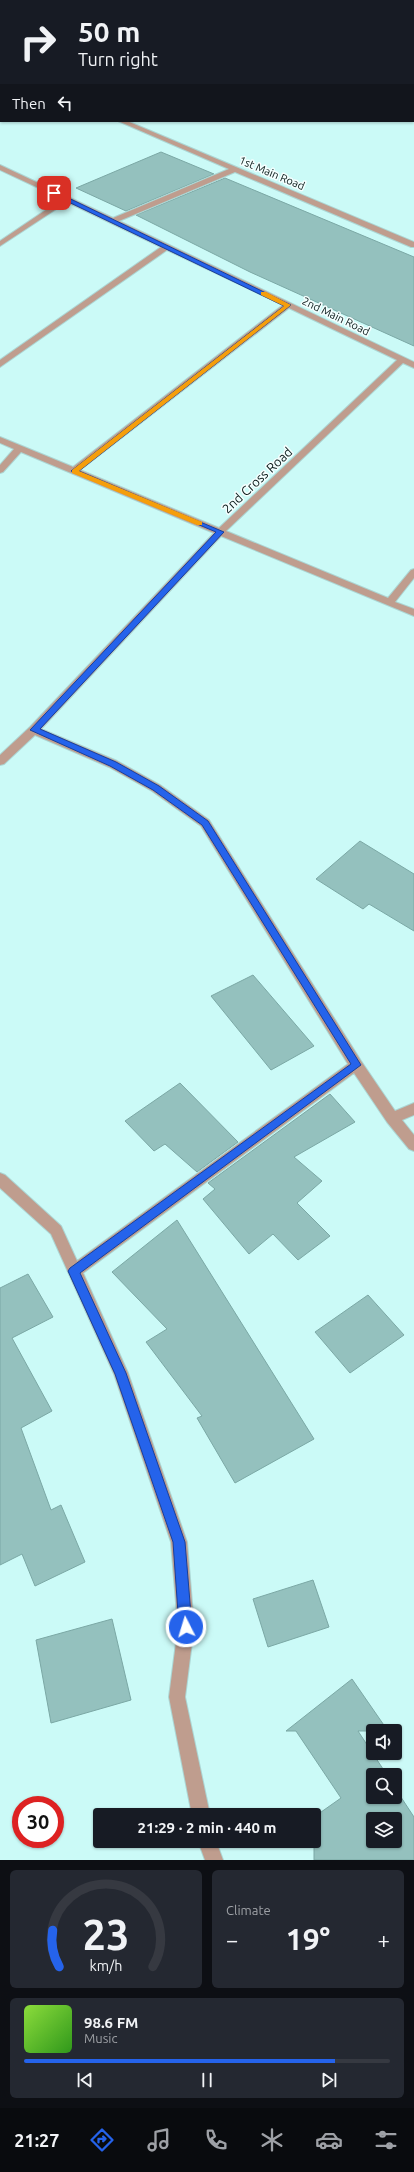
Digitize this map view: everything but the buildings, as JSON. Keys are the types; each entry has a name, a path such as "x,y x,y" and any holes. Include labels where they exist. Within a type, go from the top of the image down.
{"street":[{"name":"1st Main Road","path":"123,122 414,245"},
{"name":"2nd Main Road","path":"0,167 414,365"},
{"path":"113,221 235,169"},
{"path":"0,244 67,199"},
{"path":"0,364 166,247"},
{"path":"74,471 288,305"},
{"name":"2nd Cross Road","path":"0,761 34,730 220,532 402,360"},
{"path":"0,440 414,612"},
{"path":"0,470 20,448"},
{"path":"390,603 414,572"},
{"path":"34,730 113,764 156,788 205,823 356,1065 392,1118 414,1145"},
{"path":"74,1271 356,1065"},
{"path":"392,1118 414,1109"},
{"path":"0,1179 56,1230 120,1373 179,1542 186,1627 177,1697 200,1808"},
{"path":"210,1848 214,1860"}],"slow traffic":[{"path":"199,523 74,471 288,305 264,293"}],"route":[{"path":"54,193 288,305 74,471 220,532 34,730 113,764 178,802 205,823 356,1065 74,1271 120,1373 179,1542 186,1627"}]}
